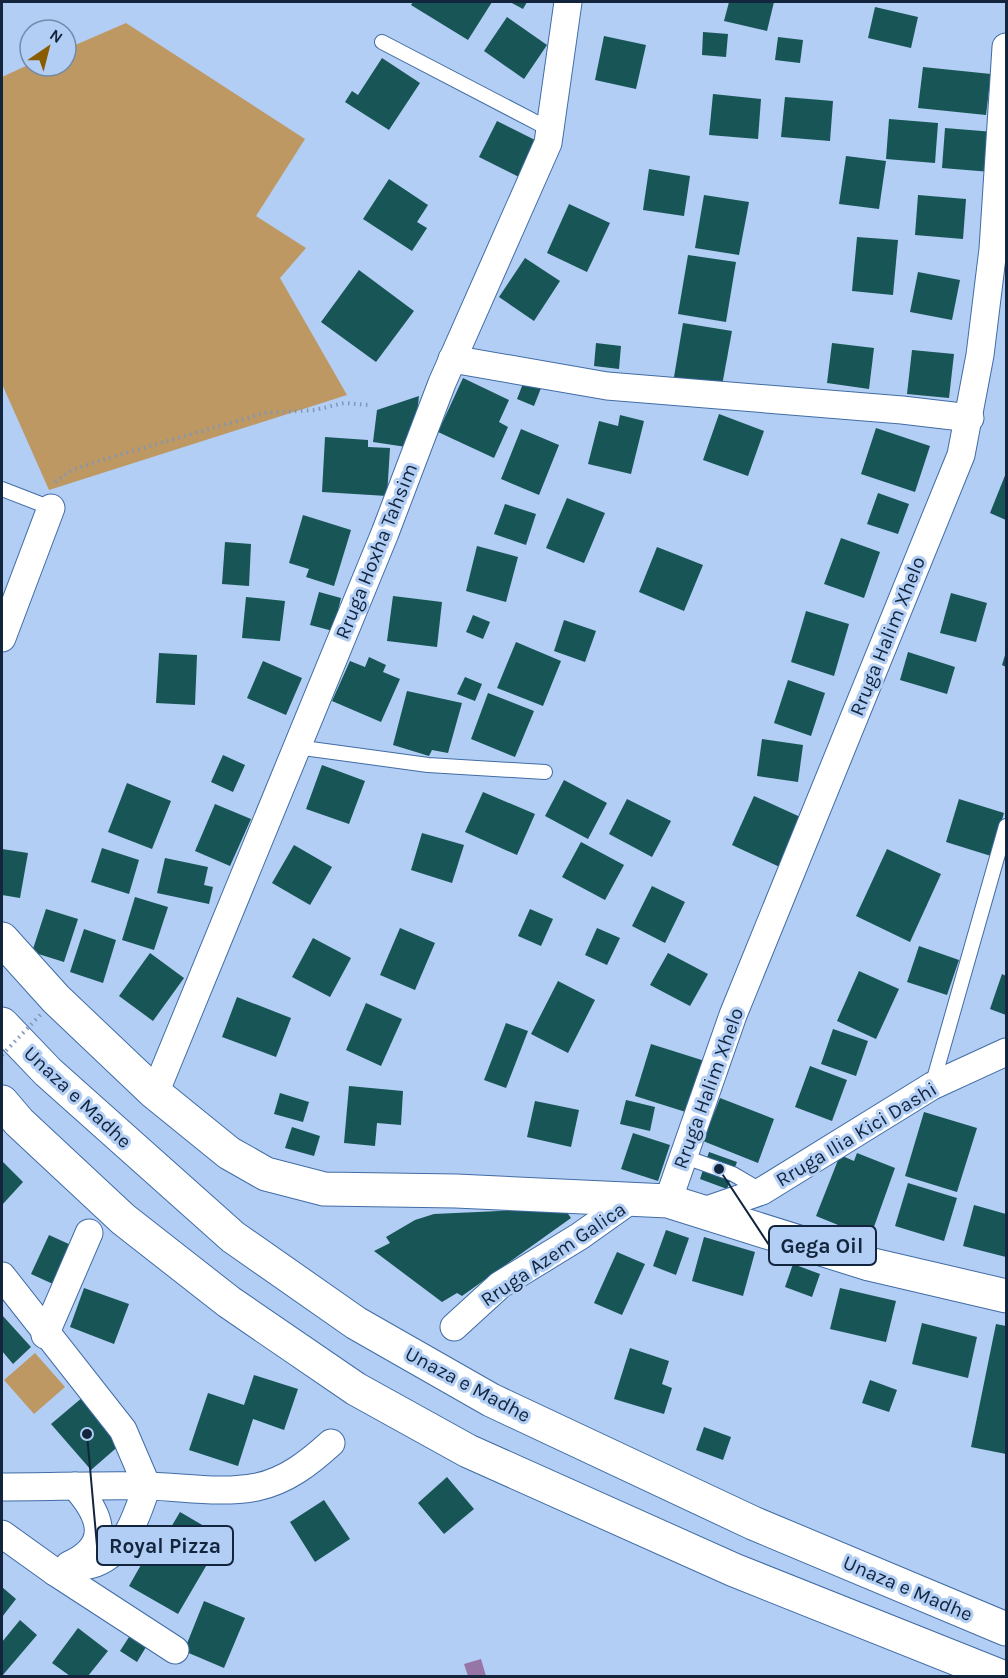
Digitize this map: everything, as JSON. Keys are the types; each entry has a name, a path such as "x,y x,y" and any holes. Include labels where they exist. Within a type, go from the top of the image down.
{"main road":[{"path":"2,939 56,999 155,1093 229,1153 266,1174 324,1189 456,1191 633,1199"},
{"name":"Unaza e Madhe","path":"2,1024 48,1072 233,1237 356,1323 492,1400 711,1503 1006,1629"},
{"path":"2,1102 123,1219 229,1302 356,1389 468,1451 734,1570 1000,1677"},
{"name":"Rruga Azem Galica","path":"633,1199 668,1201 869,1264 1006,1296"}],"street":[{"name":"Rruga Hoxha Tahsim","path":"155,1093 385,533 452,359 548,143 568,2"},
{"name":"Rruga Halim Xhelo","path":"668,1201 733,1015 961,455 970,418 1000,250 1006,57"},
{"path":"452,359 607,386 902,410 970,418"},
{"path":"2,638 47,506"},
{"name":"Rruga Ilia Kici Dashi","path":"704,1211 762,1191 932,1086 1006,1052"},
{"name":"Rruga Azem Galica","path":"454,1326 500,1285 580,1236 633,1199"},
{"path":"45,1335 90,1233"},
{"path":"2,1276 45,1335 123,1430 147,1486 132,1525 121,1544 98,1562 55,1572"},
{"path":"2,1487 147,1486 226,1491 258,1486 285,1477 308,1463 331,1443"},
{"path":"55,1572 77,1562 93,1548 100,1524 92,1505 75,1486"},
{"path":"3,1539 175,1650"}],"lane":[{"path":"382,42 549,129"},
{"path":"2,489 47,506"},
{"path":"296,747 428,765 545,772"},
{"path":"932,1086 1006,826"},
{"path":"682,1156 733,1174 762,1191"}],"path":[{"path":"47,506 55,482 72,470 105,459 266,413 315,410 344,404 368,405"},
{"path":"2,1055 43,1012"}],"shaded area":[{"path":"126,23 305,139 256,216 306,248 280,278 347,395 49,490 2,384 2,77 18,70 18,78 78,78 78,44"},
{"path":"35,1353 65,1387 34,1414 4,1380"},
{"path":"481,1659 486,1676 468,1676 464,1664"}],"building":[{"path":"413,2 492,2 468,40 411,5"},
{"path":"510,2 527,2 523,9"},
{"path":"729,2 774,2 767,31 724,21"},
{"path":"875,7 918,17 911,48 868,38"},
{"path":"507,17 547,45 524,79 484,51"},
{"path":"703,32 728,34 726,57 702,55"},
{"path":"604,36 646,45 636,89 595,80"},
{"path":"778,37 803,40 800,63 775,60"},
{"path":"382,58 420,83 389,130 345,102 352,91 358,95"},
{"path":"923,67 991,74 986,115 918,108"},
{"path":"713,94 761,99 758,139 709,135"},
{"path":"785,97 833,101 830,141 781,137"},
{"path":"889,119 938,123 935,163 886,159"},
{"path":"497,121 541,143 523,179 479,157"},
{"path":"945,128 994,132 991,172 942,168"},
{"path":"846,156 886,161 879,209 839,204"},
{"path":"649,169 690,176 684,216 643,210"},
{"path":"389,179 428,205 417,222 427,228 412,251 363,219"},
{"path":"704,195 749,202 739,255 695,248"},
{"path":"918,195 966,199 963,239 915,235"},
{"path":"569,204 610,223 587,272 547,253"},
{"path":"857,237 898,240 893,295 852,291"},
{"path":"688,255 736,262 726,322 678,314"},
{"path":"525,258 560,281 534,321 499,297"},
{"path":"359,270 414,311 376,362 321,322"},
{"path":"918,272 960,280 952,320 910,312"},
{"path":"683,323 732,331 721,391 673,383"},
{"path":"596,343 621,346 619,369 594,366"},
{"path":"832,343 874,348 869,389 827,383"},
{"path":"912,350 954,354 949,398 907,394"},
{"path":"463,378 509,400 499,422 508,427 494,458 438,432"},
{"path":"524,381 541,388 534,406 517,399"},
{"path":"419,396 413,448 373,442 377,410"},
{"path":"719,414 764,431 748,476 703,460"},
{"path":"620,415 644,421 631,474 588,464 599,421 618,426"},
{"path":"876,428 930,446 915,492 861,474"},
{"path":"521,429 559,445 539,495 501,479"},
{"path":"325,437 368,440 368,447 390,448 387,496 322,492"},
{"path":"1006,473 1006,520 990,513"},
{"path":"878,493 909,504 898,534 867,524"},
{"path":"567,498 605,513 584,563 546,548"},
{"path":"505,504 536,514 526,545 494,534"},
{"path":"303,515 351,530 334,586 306,577 309,569 289,563"},
{"path":"841,538 880,552 864,598 824,584"},
{"path":"225,542 251,544 249,586 222,584"},
{"path":"477,546 518,557 506,602 466,591"},
{"path":"657,547 703,565 684,611 639,592"},
{"path":"319,592 341,598 333,631 310,625"},
{"path":"951,593 987,603 976,642 940,633"},
{"path":"393,596 442,602 437,647 387,641"},
{"path":"246,597 285,601 280,641 242,638"},
{"path":"806,611 849,624 834,676 791,662"},
{"path":"473,615 490,622 483,639 466,632"},
{"path":"564,620 596,631 585,662 554,651"},
{"path":"516,642 561,661 543,706 497,688"},
{"path":"908,652 955,667 947,694 900,680"},
{"path":"1006,652 1006,667 1002,665"},
{"path":"159,653 197,655 195,705 156,703"},
{"path":"369,657 386,665 383,672 400,679 381,722 332,701 350,661 365,667"},
{"path":"263,661 302,678 286,715 247,698"},
{"path":"465,677 482,684 475,701 457,694"},
{"path":"788,680 825,693 811,736 774,723"},
{"path":"407,691 462,703 448,753 432,750 429,756 393,745"},
{"path":"488,693 534,711 515,757 471,739"},
{"path":"762,739 803,745 798,782 757,776"},
{"path":"223,755 245,765 233,792 211,782"},
{"path":"322,765 365,781 349,824 306,809"},
{"path":"564,780 607,803 588,839 545,816"},
{"path":"127,783 171,801 152,849 108,832"},
{"path":"483,792 535,814 517,855 465,832"},
{"path":"754,796 807,820 784,869 732,845"},
{"path":"627,799 671,821 652,857 609,834"},
{"path":"959,799 1004,813 991,856 946,842"},
{"path":"215,804 251,819 230,866 195,851"},
{"path":"422,833 464,845 452,883 411,870"},
{"path":"581,842 624,865 605,900 562,877"},
{"path":"294,845 332,867 310,905 272,883"},
{"path":"102,848 139,860 129,894 91,882"},
{"path":"2,849 28,853 20,898 2,895"},
{"path":"887,849 941,874 910,942 856,916"},
{"path":"165,858 208,867 204,885 213,887 209,904 157,893"},
{"path":"652,886 685,902 665,943 632,926"},
{"path":"135,897 168,907 154,950 122,940"},
{"path":"46,909 78,919 64,962 32,952"},
{"path":"530,909 553,919 541,946 518,936"},
{"path":"400,928 435,943 415,990 380,975"},
{"path":"597,928 620,938 607,965 585,955"},
{"path":"84,929 116,940 103,983 70,972"},
{"path":"313,938 351,958 330,997 292,977"},
{"path":"919,946 959,960 947,995 907,982"},
{"path":"150,953 184,978 153,1021 119,996"},
{"path":"668,953 708,974 690,1006 650,985"},
{"path":"859,971 899,989 876,1039 837,1021"},
{"path":"1002,974 1006,976 1006,1015 990,1009"},
{"path":"558,981 595,1000 568,1053 531,1034"},
{"path":"237,997 291,1018 276,1057 222,1037"},
{"path":"366,1003 402,1019 381,1066 346,1050"},
{"path":"506,1023 528,1031 506,1088 484,1080"},
{"path":"833,1029 868,1041 856,1076 821,1064"},
{"path":"651,1044 708,1062 692,1114 635,1096"},
{"path":"810,1066 847,1080 832,1121 795,1107"},
{"path":"349,1086 403,1091 401,1125 377,1123 375,1146 344,1143"},
{"path":"280,1093 309,1102 303,1122 274,1114"},
{"path":"720,1098 774,1119 758,1163 703,1141"},
{"path":"626,1100 655,1107 650,1131 620,1124"},
{"path":"535,1101 579,1110 571,1147 527,1137"},
{"path":"924,1112 977,1128 957,1192 905,1176"},
{"path":"292,1127 320,1136 314,1156 285,1148"},
{"path":"633,1133 670,1145 658,1181 621,1169"},
{"path":"709,1152 737,1162 727,1189 700,1179"},
{"path":"857,1153 895,1168 870,1238 816,1216 840,1155 854,1161"},
{"path":"2,1161 23,1182 2,1205"},
{"path":"908,1183 957,1198 944,1241 895,1226"},
{"path":"974,1205 1006,1214 1006,1257 963,1246"},
{"path":"564,1208 571,1218 462,1296 457,1293 442,1302 374,1251 390,1243 386,1237 415,1220 434,1214"},
{"path":"666,1230 689,1238 676,1275 653,1266"},
{"path":"49,1235 71,1245 53,1284 31,1274"},
{"path":"704,1237 755,1252 743,1296 692,1281"},
{"path":"617,1252 645,1264 622,1315 594,1303"},
{"path":"793,1264 820,1274 812,1297 785,1287"},
{"path":"84,1288 129,1304 114,1344 70,1327"},
{"path":"840,1288 896,1301 886,1342 830,1329"},
{"path":"2,1315 31,1347 13,1364 2,1351"},
{"path":"922,1323 977,1337 968,1378 912,1364"},
{"path":"996,1324 1006,1326 1006,1454 971,1447"},
{"path":"630,1348 669,1361 662,1384 672,1388 664,1414 614,1399"},
{"path":"254,1375 298,1389 284,1430 253,1419 238,1466 189,1450 208,1393 244,1405"},
{"path":"870,1380 897,1390 889,1412 862,1403"},
{"path":"83,1397 122,1443 91,1470 51,1424"},
{"path":"704,1427 731,1437 723,1460 696,1450"},
{"path":"447,1477 474,1509 444,1534 418,1503"},
{"path":"324,1500 350,1539 315,1562 290,1522"},
{"path":"180,1512 216,1533 202,1558 209,1561 178,1614 129,1586 150,1549 162,1556 174,1537 167,1534"},
{"path":"2,1587 16,1599 2,1617"},
{"path":"204,1601 245,1618 224,1668 184,1651"},
{"path":"20,1620 37,1635 2,1676 2,1642"},
{"path":"78,1628 108,1651 88,1676 70,1676 52,1663"},
{"path":"129,1637 146,1647 137,1662 120,1651"}],"place":[{"name":"Gega Oil","path":"719,1169"},
{"name":"Royal Pizza","path":"87,1434"}]}
